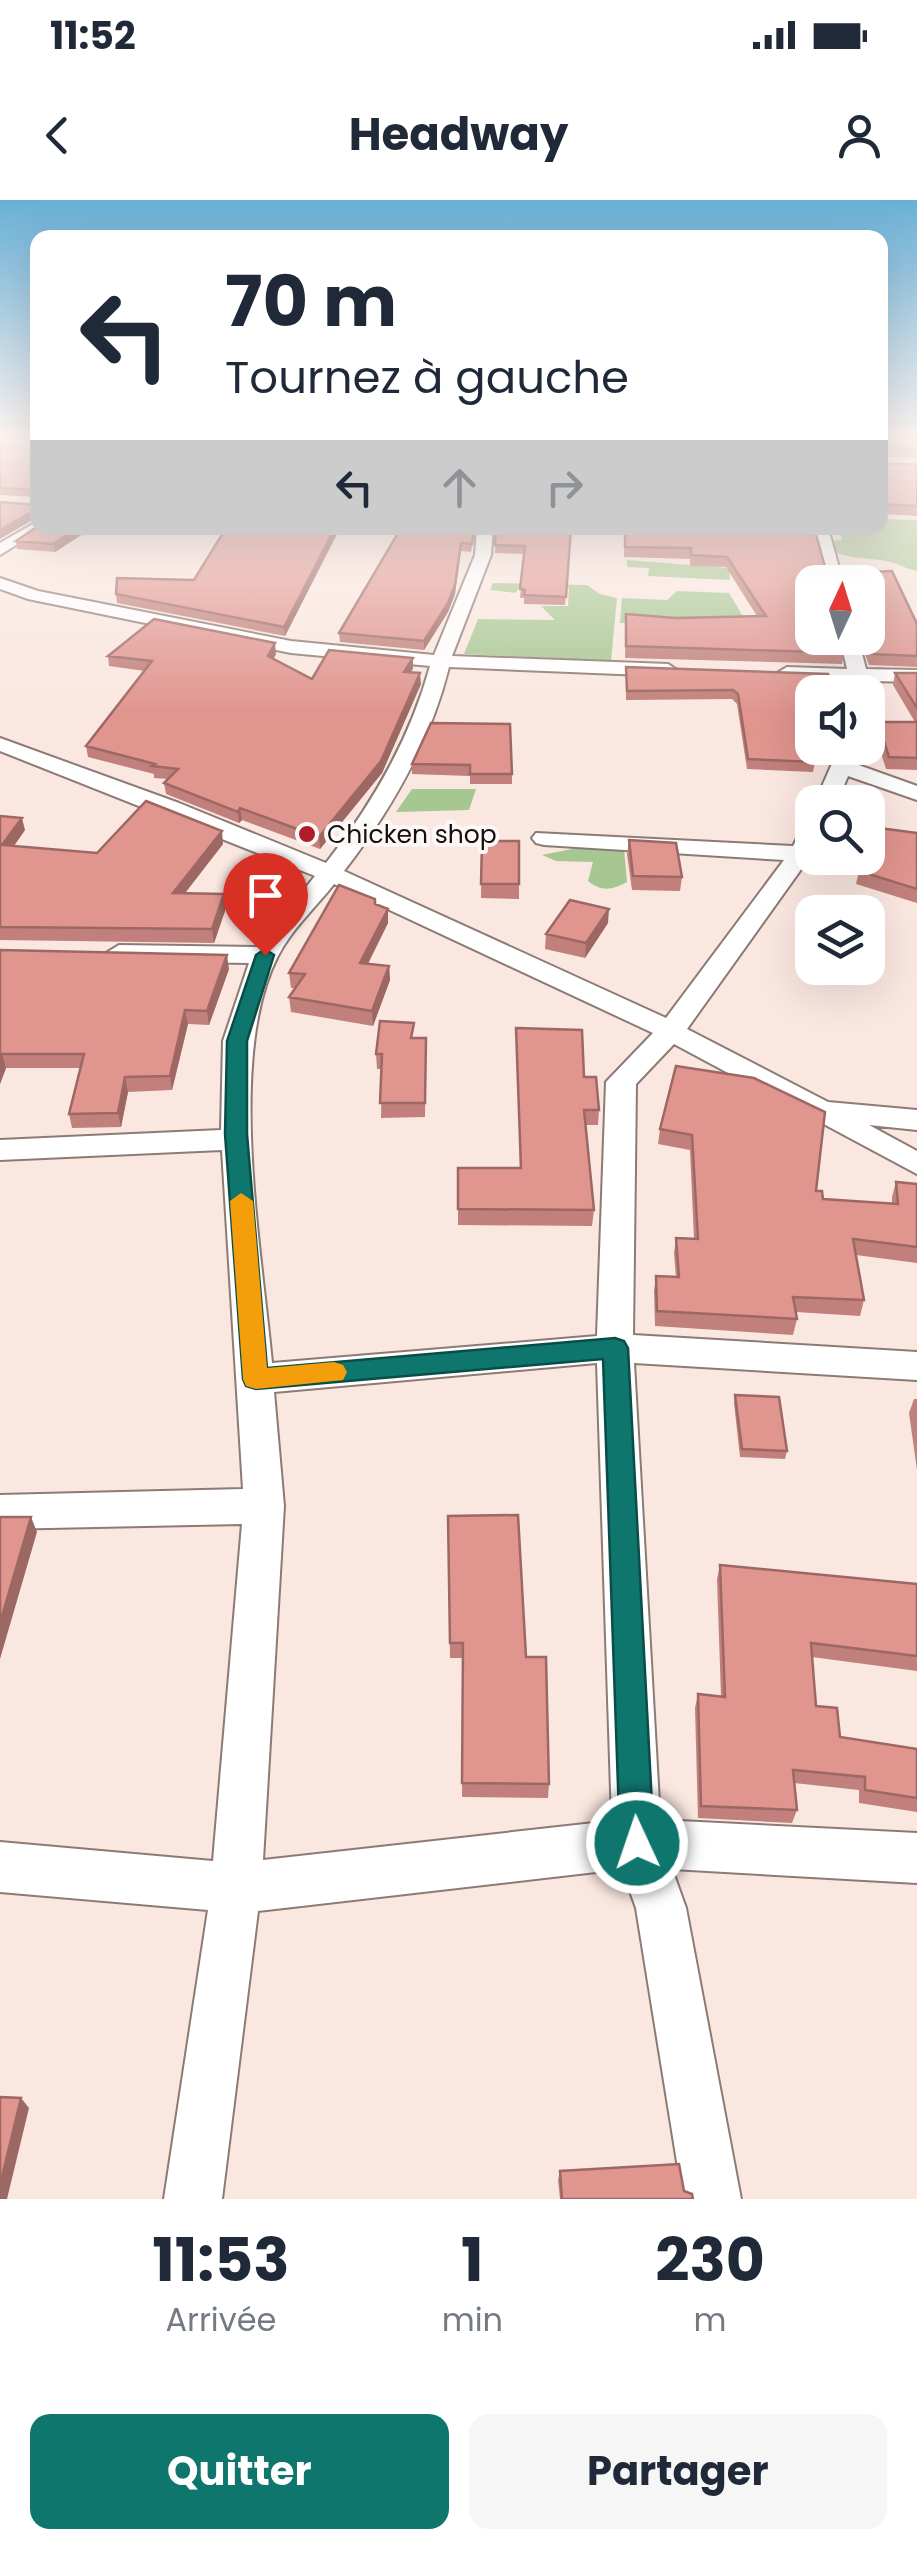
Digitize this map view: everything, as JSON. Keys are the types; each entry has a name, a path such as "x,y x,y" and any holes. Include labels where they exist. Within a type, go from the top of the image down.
{"street":[{"path":"0,550 30,530"},
{"path":"193,2199 236,1888 264,1506 236,1139 237,1041 265,955 372,820 426,717 442,662 483,556 484,535"},
{"path":"823,535 831,565"},
{"path":"0,583 34,595 291,646 442,662 694,671"},
{"path":"768,672 795,676"},
{"path":"885,680 917,676"},
{"path":"0,744 156,799 328,873 671,1031 917,1164"},
{"path":"862,765 917,793"},
{"path":"544,838 795,842"},
{"path":"712,2199 661,1908 637,1843 615,1348 620,1082 671,1031 795,857"},
{"path":"95,953 265,955"},
{"path":"817,1110 917,1120"},
{"path":"0,1150 236,1139"},
{"path":"256,1379 615,1348 917,1366"},
{"path":"0,1512 264,1506"},
{"path":"0,1868 236,1888 637,1843 917,1858"}],"green space":[{"path":"888,527 917,527 917,571 890,562 848,556 828,547 832,541 842,540 841,535 888,535"},
{"path":"627,560 729,568 730,580 648,576 649,568 627,567"},
{"path":"493,583 587,585 600,594 617,598 611,661 464,654 478,619 555,620 541,606 568,606 569,588 519,587 516,593 490,590"},
{"path":"677,591 729,593 747,623 620,623 622,598 667,600"},
{"path":"412,789 476,789 469,810 396,812"},
{"path":"592,845 624,849 627,882 612,888 598,887 588,881 593,862 556,861 542,855"}],"building":[{"path":"30,531 30,535 67,535 53,544 16,541"},
{"path":"222,535 331,535 284,627 116,594 117,578 194,580"},
{"path":"397,535 474,535 472,544 461,543 455,585 424,641 339,633"},
{"path":"496,535 570,535 566,597 524,595 525,590 520,589 525,546 495,545"},
{"path":"625,535 816,535 824,565 795,565 795,651 626,646 626,614 676,618 766,616 727,557 691,555 691,548 625,547"},
{"path":"885,571 892,571 917,624 917,656 885,655"},
{"path":"154,619 275,643 268,656 312,679 329,650 413,658 404,672 420,673 381,761 319,837 240,808 238,812 164,783 178,769 152,766 155,764 86,746 152,661 108,656"},
{"path":"626,667 828,675 795,675 795,761 748,759 738,694 733,690 627,691"},
{"path":"895,673 917,673 917,708"},
{"path":"885,722 917,722 917,758 889,757"},
{"path":"431,723 510,724 512,774 470,774 470,765 412,764"},
{"path":"146,801 222,831 173,893 224,894 212,929 0,927 0,816 22,818 2,845 97,853"},
{"path":"885,829 917,833 917,889 872,875 885,875"},
{"path":"629,840 676,843 682,877 633,876"},
{"path":"482,841 519,841 519,884 481,884"},
{"path":"339,885 375,899 375,904 388,909 360,963 389,966 372,1011 289,997 305,974 289,973"},
{"path":"570,900 609,909 586,943 546,934"},
{"path":"0,950 227,955 207,1011 185,1010 170,1076 125,1077 118,1113 69,1114 84,1054 2,1054 0,1058"},
{"path":"380,1021 414,1023 411,1038 426,1038 425,1103 380,1103 382,1054 376,1054"},
{"path":"516,1028 582,1030 584,1077 596,1077 599,1110 584,1110 594,1210 458,1209 458,1168 521,1168"},
{"path":"676,1066 754,1078 825,1112 816,1191 822,1191 823,1199 898,1204 896,1182 917,1184 917,1247 853,1239 864,1300 793,1297 797,1319 657,1311 656,1276 679,1277 676,1238 698,1239 692,1135 660,1129"},
{"path":"735,1395 779,1397 787,1451 742,1449"},
{"path":"518,1515 526,1657 546,1657 549,1784 462,1783 463,1643 450,1643 448,1516"},
{"path":"0,1517 31,1517 0,1623"},
{"path":"720,1565 917,1584 917,1656 811,1643 816,1706 837,1708 840,1737 917,1749 917,1798 865,1790 865,1777 793,1770 797,1810 701,1806 698,1694 725,1697"},
{"path":"0,2097 21,2098 0,2185"},
{"path":"679,2164 684,2191 692,2194 693,2199 562,2199 560,2171"}],"slow traffic":[{"path":"241,1201 256,1379 334,1372"}],"place":[{"name":"Chicken shop","path":"307,834"}],"route":[{"path":"265,955 237,1041 236,1134 256,1379 615,1348 637,1843"}]}
